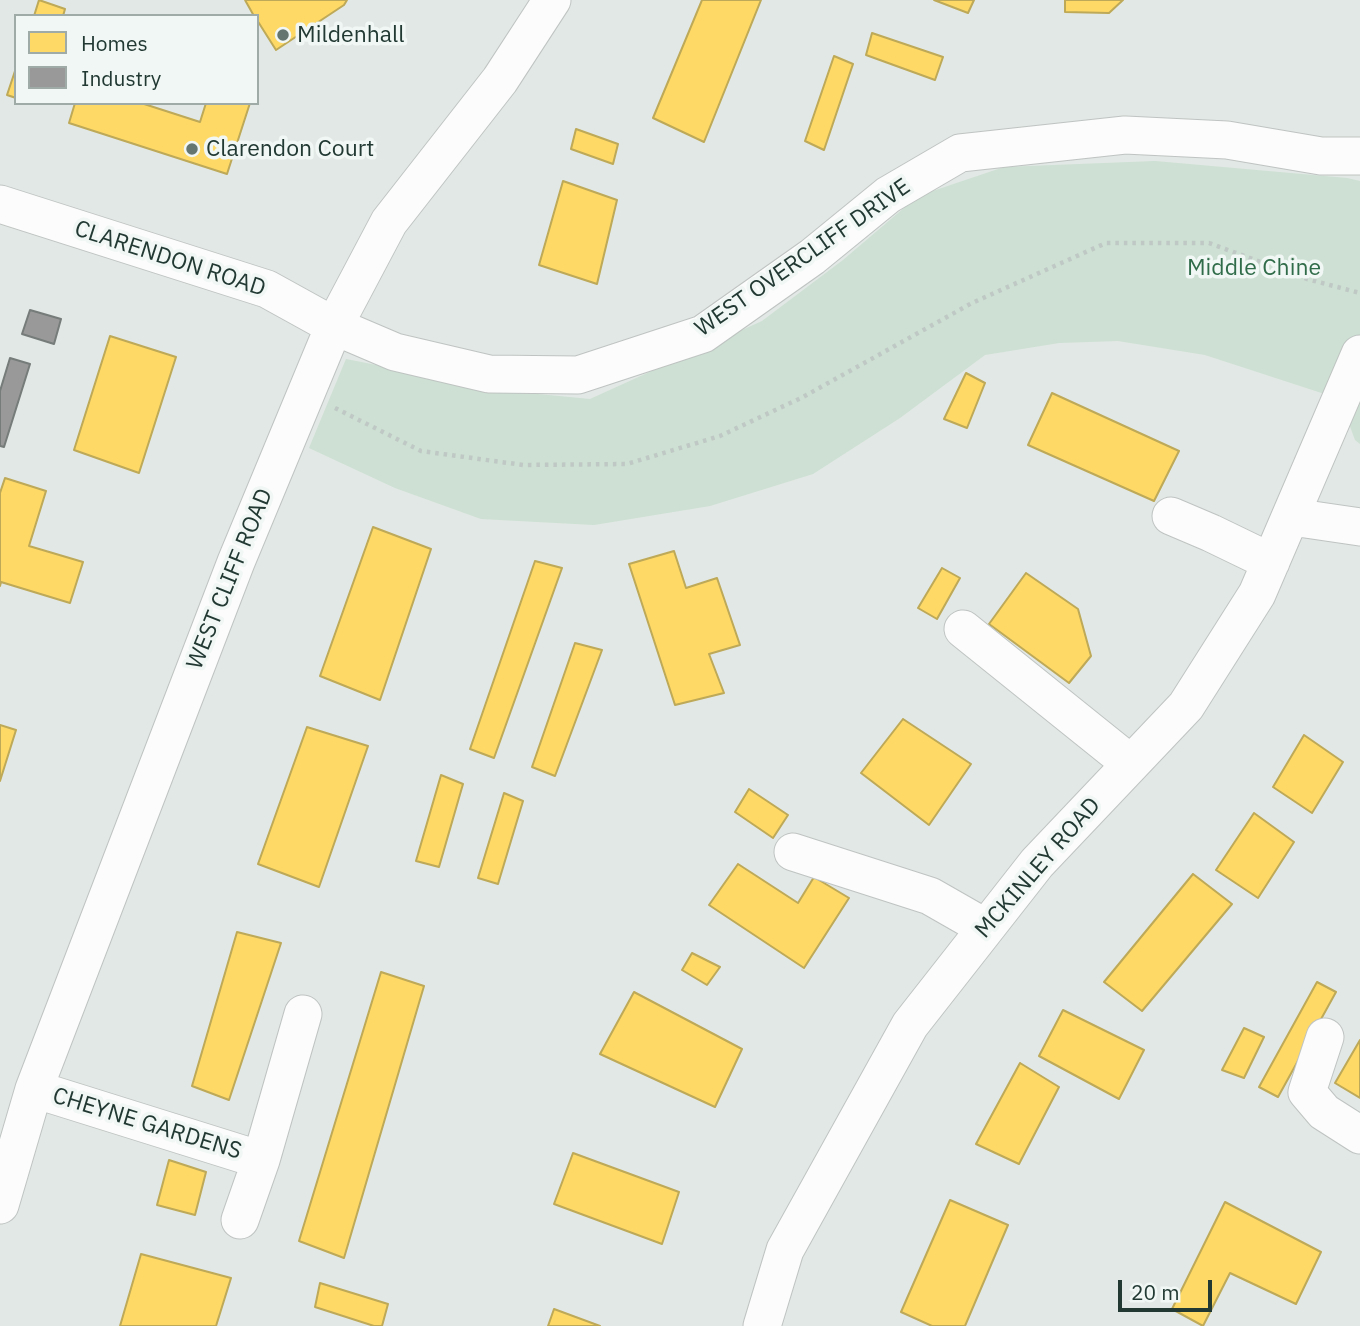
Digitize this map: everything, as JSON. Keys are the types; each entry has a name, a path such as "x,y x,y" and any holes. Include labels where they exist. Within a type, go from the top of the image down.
{"street":[{"name":"WEST CLIFF ROAD","path":"0,1205 34,1089 231,574 334,326 389,222 500,80 552,0"},
{"name":"WEST OVERCLIFF DRIVE","path":"334,326 395,352 489,374 578,375 703,334 812,257 888,195 960,153 1125,135 1227,139 1321,156 1360,156"},
{"name":"CLARENDON ROAD","path":"0,204 267,289 334,326"},
{"name":"MCKINLEY ROAD","path":"762,1326 785,1250 910,1025 1037,863 1186,706 1257,594 1360,354"},
{"path":"1171,516 1271,562"},
{"path":"1292,517 1360,527"},
{"path":"963,629 1131,764"},
{"path":"793,852 930,895 986,928"},
{"name":"CHEYNE GARDENS","path":"240,1220 261,1160 303,1014"},
{"path":"1325,1037 1307,1092 1324,1112 1360,1135"},
{"name":"CHEYNE GARDENS","path":"34,1089 261,1160"}],"path":[{"path":"288,434 327,404 421,451 523,465 627,464 720,436 803,397 972,303 1106,243 1209,243 1307,279 1360,293"}],"green space":[{"name":"Middle Chine","path":"1155,161 1360,181 1360,444 1355,440 1340,399 1205,355 1118,341 1059,343 985,355 900,418 813,474 710,506 594,525 481,519 395,488 309,448 346,359 507,391 590,399 762,321 843,260 918,196 1004,167"}],"building: Homes":[{"path":"39,0 65,9 64,14 35,14"},
{"name":"Mildenhall","path":"245,0 347,0 344,5 276,50 259,23 259,14 253,14"},
{"path":"702,0 761,0 704,142 653,118"},
{"path":"934,0 974,0 968,13"},
{"path":"1065,0 1123,0 1109,13 1065,12"},
{"path":"872,33 943,57 935,80 866,55"},
{"path":"834,56 853,64 824,150 805,141"},
{"path":"14,74 14,97 7,95"},
{"name":"Clarendon Court","path":"74,105 147,105 200,122 205,105 249,105 227,174 69,123"},
{"path":"576,129 618,144 613,164 571,149"},
{"path":"563,181 617,200 597,284 539,265"},
{"path":"110,336 176,357 139,473 74,450"},
{"path":"966,373 985,383 967,428 944,419"},
{"path":"1052,393 1179,451 1154,501 1028,445"},
{"path":"5,478 46,491 29,546 83,562 70,603 1,582 0,586 0,493"},
{"path":"373,527 431,549 380,700 320,676"},
{"path":"674,551 686,588 717,578 740,645 709,654 724,693 675,705 629,564"},
{"path":"535,561 562,568 494,758 470,749"},
{"path":"942,568 960,578 937,619 918,608"},
{"path":"1026,573 1078,609 1091,656 1069,683 989,624"},
{"path":"575,643 602,650 555,776 532,767"},
{"path":"903,719 971,764 929,825 861,773"},
{"path":"0,725 16,730 0,781"},
{"path":"307,727 368,746 319,887 258,864"},
{"path":"1304,735 1343,762 1312,813 1273,787"},
{"path":"441,775 463,784 439,867 416,861"},
{"path":"749,789 788,815 773,838 735,812"},
{"path":"504,793 523,801 498,884 478,878"},
{"path":"1254,813 1294,842 1258,898 1216,870"},
{"path":"738,864 798,903 814,877 849,898 804,968 709,905"},
{"path":"1193,874 1232,904 1142,1011 1104,982"},
{"path":"237,932 281,943 229,1100 192,1086"},
{"path":"692,953 720,967 707,985 682,970"},
{"path":"381,972 424,986 344,1258 299,1241"},
{"path":"1317,982 1336,992 1278,1097 1259,1087"},
{"path":"634,992 742,1049 715,1107 600,1054"},
{"path":"1063,1010 1144,1050 1119,1099 1039,1056"},
{"path":"1244,1028 1264,1037 1244,1078 1222,1070"},
{"path":"1360,1040 1360,1098 1335,1083"},
{"path":"1020,1063 1059,1087 1019,1164 976,1144"},
{"path":"573,1153 679,1192 662,1244 554,1204"},
{"path":"169,1160 206,1172 195,1215 157,1205"},
{"path":"950,1200 1008,1225 965,1326 932,1326 901,1312"},
{"path":"1225,1202 1321,1252 1296,1304 1230,1273 1203,1326 1172,1309"},
{"path":"141,1254 231,1278 216,1326 120,1326"},
{"path":"320,1283 388,1304 382,1326 374,1326 315,1307"},
{"path":"554,1309 600,1326 548,1326"}],"building: Industry":[{"path":"30,310 61,319 54,344 22,334"},
{"path":"10,358 30,364 4,447 0,446 0,391"}],"place":[{"name":"Mildenhall","path":"283,35"},
{"name":"Clarendon Court","path":"192,149"}]}
